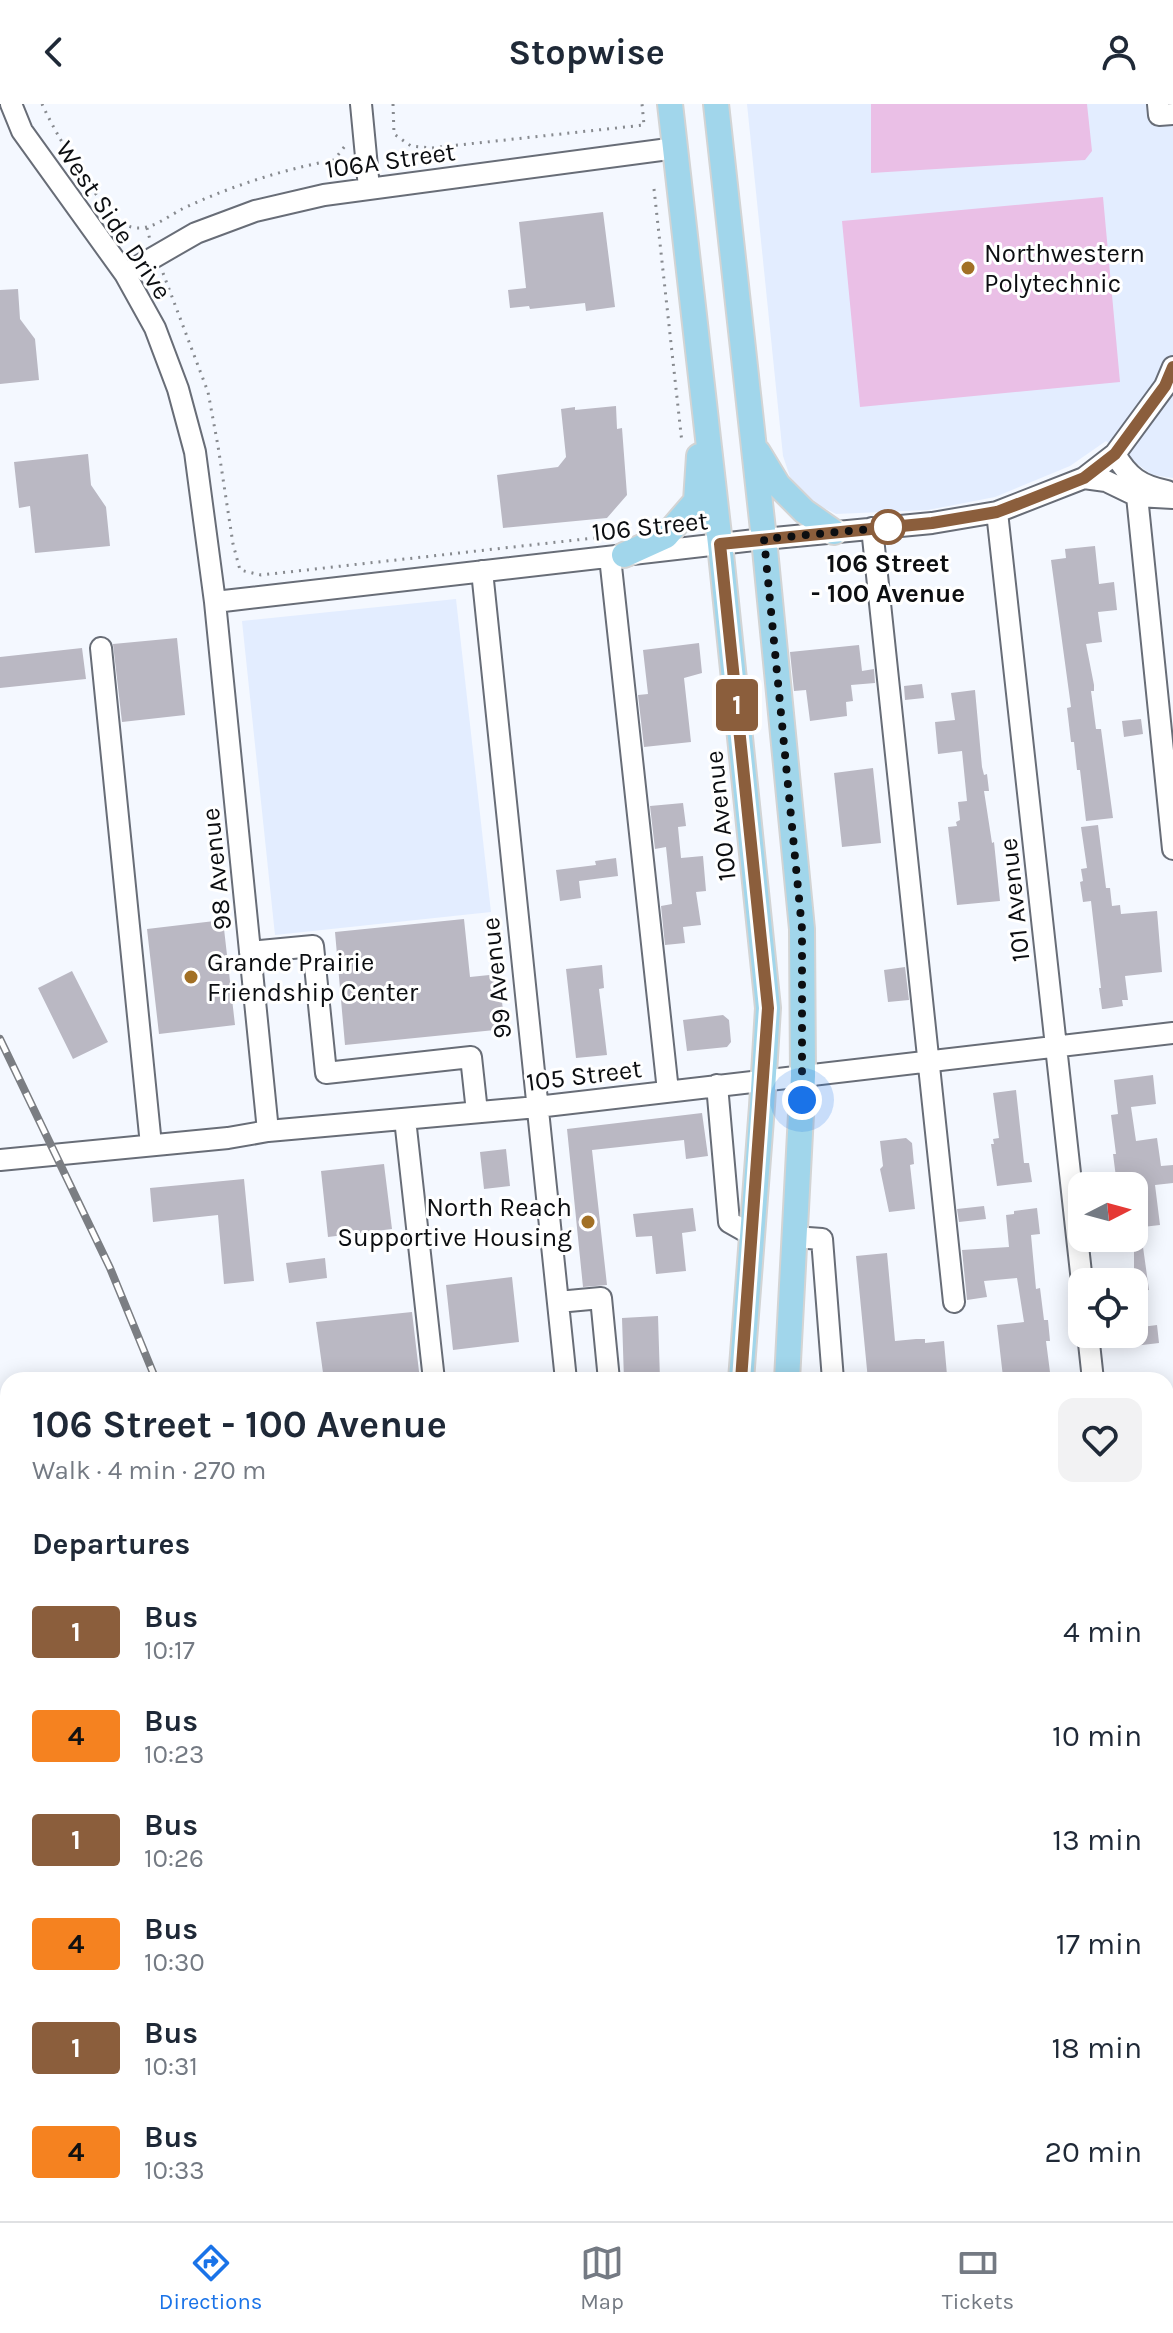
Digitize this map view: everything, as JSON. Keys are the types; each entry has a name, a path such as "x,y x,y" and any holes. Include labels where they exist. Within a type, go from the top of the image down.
{"main road":[{"name":"100 Avenue","path":"670,104 768,1008 742,1372"},
{"path":"716,104 764,539 802,929 803,1076 787,1372"},
{"path":"613,550 666,536 696,501 704,401"},
{"path":"754,447 778,485 804,511 834,532"}],"street":[{"name":"West Side Drive","path":"11,104 22,131 125,274 155,328 178,389 195,452 215,602"},
{"path":"361,104 369,188"},
{"path":"1158,104 1159,115 1173,114"},
{"name":"106A Street","path":"125,274 196,233 255,211 324,195 676,148"},
{"name":"106 Street","path":"215,602 482,571 613,550 720,544 932,523 997,512 1084,478 1115,454 1165,386 1173,367"},
{"path":"1115,454 1123,468 1147,487 1173,495"},
{"path":"1084,478 1106,481 1137,496 1173,495"},
{"path":"1137,496 1173,849"},
{"name":"101 Avenue","path":"997,512 1080,1268"},
{"path":"872,528 954,1302"},
{"path":"613,550 668,1091"},
{"name":"99 Avenue","path":"482,571 565,1372"},
{"name":"98 Avenue","path":"215,602 268,1131"},
{"path":"101,648 151,1145"},
{"path":"250,952 313,946 326,1073 471,1057 477,1112"},
{"name":"105 Street","path":"0,1160 228,1138 268,1131 537,1107 1173,1033"},
{"path":"717,1085 729,1222 752,1235"},
{"path":"405,1119 433,1372"},
{"path":"794,1237 822,1239 832,1372"},
{"path":"558,1302 601,1298 608,1372"},
{"path":"1090,1348 1092,1372"}],"path":[{"path":"42,104 67,152 119,220 132,227 147,228 226,190 334,160 349,139"},
{"path":"393,104 394,134 411,146 431,148 644,125 642,104"},
{"path":"654,189 683,451"},
{"path":"147,228 155,257 168,282 174,306 208,392 240,570 261,575 613,550"}],"shaded area":[{"name":"Northwestern Polytechnic","path":"747,104 1173,104 1173,478 1152,475 1106,441 1070,466 995,497 928,510 836,514 806,495 790,477 783,456"},
{"path":"871,104 1087,104 1092,151 1085,160 871,173"},
{"path":"1103,197 1120,382 860,407 842,221"},
{"path":"456,599 491,912 275,935 242,621"}],"building":[{"path":"603,212 615,307 586,311 585,303 510,308 508,290 526,288 519,222"},
{"path":"18,289 20,319 35,339 39,380 0,384 0,290"},
{"path":"616,406 617,429 622,428 627,495 607,518 503,528 497,475 558,467 566,457 561,409"},
{"path":"88,454 91,485 106,507 110,546 35,553 30,506 19,508 14,462"},
{"path":"1095,546 1099,584 1114,582 1117,610 1098,612 1102,642 1086,644 1094,685 1094,691 1091,691 1096,729 1101,729 1113,818 1086,821 1080,770 1077,770 1074,742 1071,742 1067,708 1071,707 1051,560 1066,558 1065,549"},
{"path":"177,638 185,715 122,722 113,644"},
{"path":"699,643 702,673 684,678 691,742 644,747 638,695 648,694 643,650"},
{"path":"859,645 862,671 874,669 875,683 851,685 853,701 846,702 847,716 810,721 806,690 794,691 790,652"},
{"path":"82,648 86,679 0,688 0,657"},
{"path":"922,684 924,698 905,700 904,686"},
{"path":"975,690 982,767 984,775 987,774 989,791 984,791 994,842 1000,901 957,905 948,827 957,826 956,822 960,820 958,802 967,801 962,751 938,754 935,722 955,720 951,693"},
{"path":"1141,719 1143,734 1124,737 1122,721"},
{"path":"873,768 881,843 842,847 834,773"},
{"path":"683,803 686,826 678,827 681,858 703,856 706,891 696,892 701,925 683,927 685,943 665,945 661,906 672,904 666,847 655,849 650,806"},
{"path":"1098,825 1106,888 1110,888 1112,906 1120,905 1121,914 1157,911 1162,972 1125,976 1128,1000 1122,1000 1123,1006 1104,1009 1099,988 1091,901 1083,902 1080,882 1083,881 1081,869 1087,868 1081,827"},
{"path":"616,858 618,876 579,881 581,898 560,901 556,870 596,865 595,861"},
{"path":"464,919 470,977 499,974 505,1029 345,1045 335,932"},
{"name":"Grande Prairie Friendship Center","path":"223,920 235,1025 159,1034 147,929"},
{"path":"602,965 604,988 599,989 607,1055 576,1058 566,969"},
{"path":"905,967 909,1000 888,1002 884,970"},
{"path":"72,971 108,1042 73,1059 38,988"},
{"path":"723,1015 729,1020 731,1042 727,1047 687,1051 683,1020"},
{"path":"1153,1075 1156,1104 1131,1107 1136,1141 1157,1138 1161,1166 1173,1165 1173,1183 1155,1185 1160,1225 1148,1226 1148,1172 1115,1172 1111,1115 1118,1114 1114,1080"},
{"path":"1016,1090 1024,1163 1029,1163 1032,1182 997,1186 991,1144 994,1144 993,1139 999,1138 993,1093"},
{"name":"North Reach Supportive Housing","path":"702,1113 708,1156 686,1159 684,1140 592,1150 607,1285 583,1287 567,1129"},
{"path":"906,1138 912,1143 914,1164 910,1165 915,1209 889,1212 880,1169 883,1166 880,1141"},
{"path":"506,1149 510,1186 484,1189 480,1152"},
{"path":"384,1164 392,1229 328,1237 321,1171"},
{"path":"244,1179 254,1281 224,1284 218,1215 153,1222 150,1188"},
{"path":"984,1206 986,1219 959,1222 957,1209"},
{"path":"693,1208 696,1231 682,1233 686,1271 656,1274 652,1236 636,1237 633,1214"},
{"path":"1037,1208 1040,1234 1031,1235 1036,1289 1040,1288 1044,1320 1048,1320 1050,1341 1046,1341 1050,1372 1002,1372 997,1325 1024,1322 1017,1278 984,1281 987,1297 967,1300 962,1250 1009,1247 1006,1215 1014,1214 1014,1211"},
{"path":"1134,1252 1144,1252 1146,1268 1134,1268"},
{"path":"887,1253 895,1341 944,1341 947,1372 867,1372 856,1256"},
{"path":"325,1258 327,1278 289,1283 286,1263"},
{"path":"512,1277 519,1342 453,1350 446,1285"},
{"path":"412,1312 419,1372 323,1372 316,1322"},
{"path":"658,1316 660,1372 624,1372 622,1318"},
{"path":"1157,1325 1159,1343 1148,1344 1148,1326"}],"railway":[{"path":"0,1039 110,1268 153,1372"}],"bus line":[{"name":"1","path":"742,1372 768,1008 720,544 932,523 997,512 1026,501 1084,478 1115,454 1165,386 1173,367"}],"place":[{"name":"Northwestern Polytechnic","path":"968,268"},
{"name":"106 Street - 100 Avenue","path":"888,527"},
{"name":"Grande Prairie Friendship Center","path":"191,977"},
{"name":"North Reach Supportive Housing","path":"588,1222"}],"route":[{"path":"802,1100 802,929 764,539 902,526 888,527"}]}
